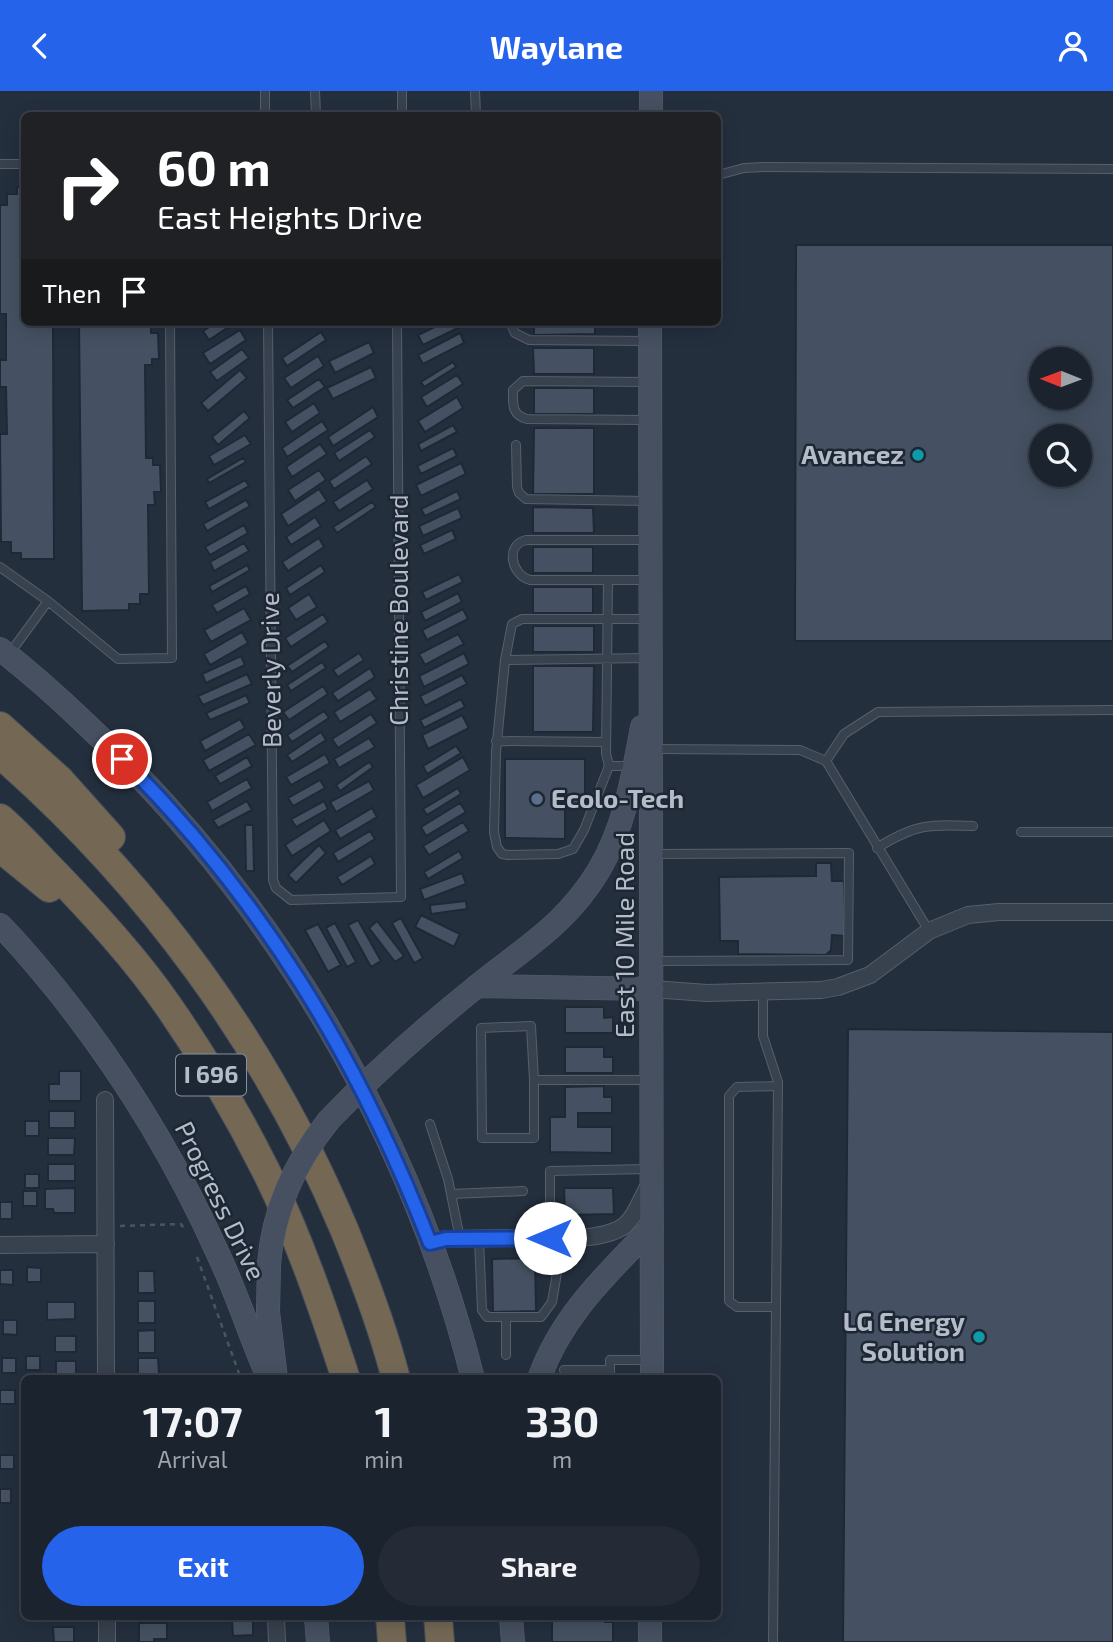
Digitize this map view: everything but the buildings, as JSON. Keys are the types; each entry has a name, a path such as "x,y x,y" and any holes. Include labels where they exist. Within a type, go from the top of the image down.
{"highway":[{"path":"0,726 60,780 107,831 165,926"},
{"name":"I 696","path":"0,754 83,831 165,926 250,1045 316,1166 364,1282 395,1375"},
{"name":"I 696","path":"0,818 95,916 169,1007 230,1105 266,1172 292,1229 322,1305 345,1375"},
{"path":"0,848 62,898 95,916"},
{"path":"390,1620 392,1642"},
{"path":"438,1620 440,1642"}],"main road":[{"path":"651,91 651,112"},
{"path":"275,1375 268,1312 272,1238 285,1194 304,1154 330,1119 361,1086 477,986 541,939 570,911 604,860 646,761 650,686 650,332"},
{"path":"4,652 54,694 140,776 228,877 315,1002 361,1086 401,1170 430,1243 471,1375"},
{"name":"East 10 Mile Road","path":"646,761 652,854 652,1369"},
{"name":"Progress Drive","path":"0,925 88,1029 159,1138 187,1188 221,1260 268,1375"},
{"path":"477,986 652,989"},
{"path":"541,1375 555,1342 577,1308 652,1227"},
{"path":"316,1620 318,1642"},
{"path":"512,1620 516,1642"},
{"path":"516,1642 520,1620"},
{"path":"650,1620 650,1642"}],"street":[{"path":"652,989 679,992 821,990 870,975 929,932 968,915 985,912 1113,912"},
{"path":"105,1100 106,1375"},
{"path":"430,1243 446,1239 589,1237 617,1232 633,1218 652,1174"},
{"path":"0,1245 106,1244"},
{"path":"107,1620 107,1642"},
{"path":"276,1620 277,1642"}],"lane":[{"path":"265,91 265,112"},
{"path":"315,91 316,112"},
{"path":"401,112 402,91"},
{"path":"475,91 477,112"},
{"path":"0,164 21,164"},
{"path":"721,175 744,168 764,167 1113,169"},
{"path":"0,567 48,601 118,659 172,658 170,326"},
{"name":"Beverly Drive","path":"268,326 273,880 275,888 291,900 401,897"},
{"name":"Christine Boulevard","path":"397,326 401,897"},
{"path":"512,326 515,333 529,340 650,332"},
{"path":"650,382 523,381 513,390 513,407 518,415 527,419 650,420"},
{"path":"516,445 517,487 526,499 650,501"},
{"path":"650,540 526,540 520,541 513,551 516,572 524,579 650,580"},
{"path":"608,581 607,619 606,659 605,742 609,767 573,849 558,854 502,854 496,847 494,832 496,741 509,630 516,620 607,619 650,619"},
{"path":"4,652 48,601"},
{"path":"505,660 650,658"},
{"path":"826,761 844,734 878,712 1113,710"},
{"path":"496,741 605,742"},
{"path":"609,767 646,761 800,750 826,761 929,932"},
{"path":"877,848 901,832 915,828 939,825 973,826"},
{"path":"1021,832 1113,832"},
{"path":"652,854 849,853 848,960 653,961"},
{"path":"763,991 763,1036 778,1086 773,1642"},
{"path":"531,1027 534,1080 534,1138 482,1138 481,1028 531,1027"},
{"path":"534,1080 653,1080"},
{"path":"776,1307 737,1307 729,1301 729,1096 737,1087 778,1086"},
{"path":"430,1124 452,1194 460,1239"},
{"path":"479,1238 482,1310 487,1317 541,1317 552,1302 557,1238 550,1171 652,1174"},
{"path":"452,1194 523,1191"},
{"path":"506,1317 506,1355"},
{"path":"564,1370 610,1375 610,1360 652,1369"}],"path":[{"path":"115,1226 181,1224 186,1231"},
{"path":"196,1254 241,1375"}],"place":[{"name":"Avancez","path":"918,455"},
{"name":"Ecolo-Tech","path":"537,799"},
{"name":"LG Energy Solution","path":"979,1337"}],"route":[{"path":"122,759 187,828 228,877 315,1002 361,1086 401,1170 430,1243 446,1239 550,1238"}]}
